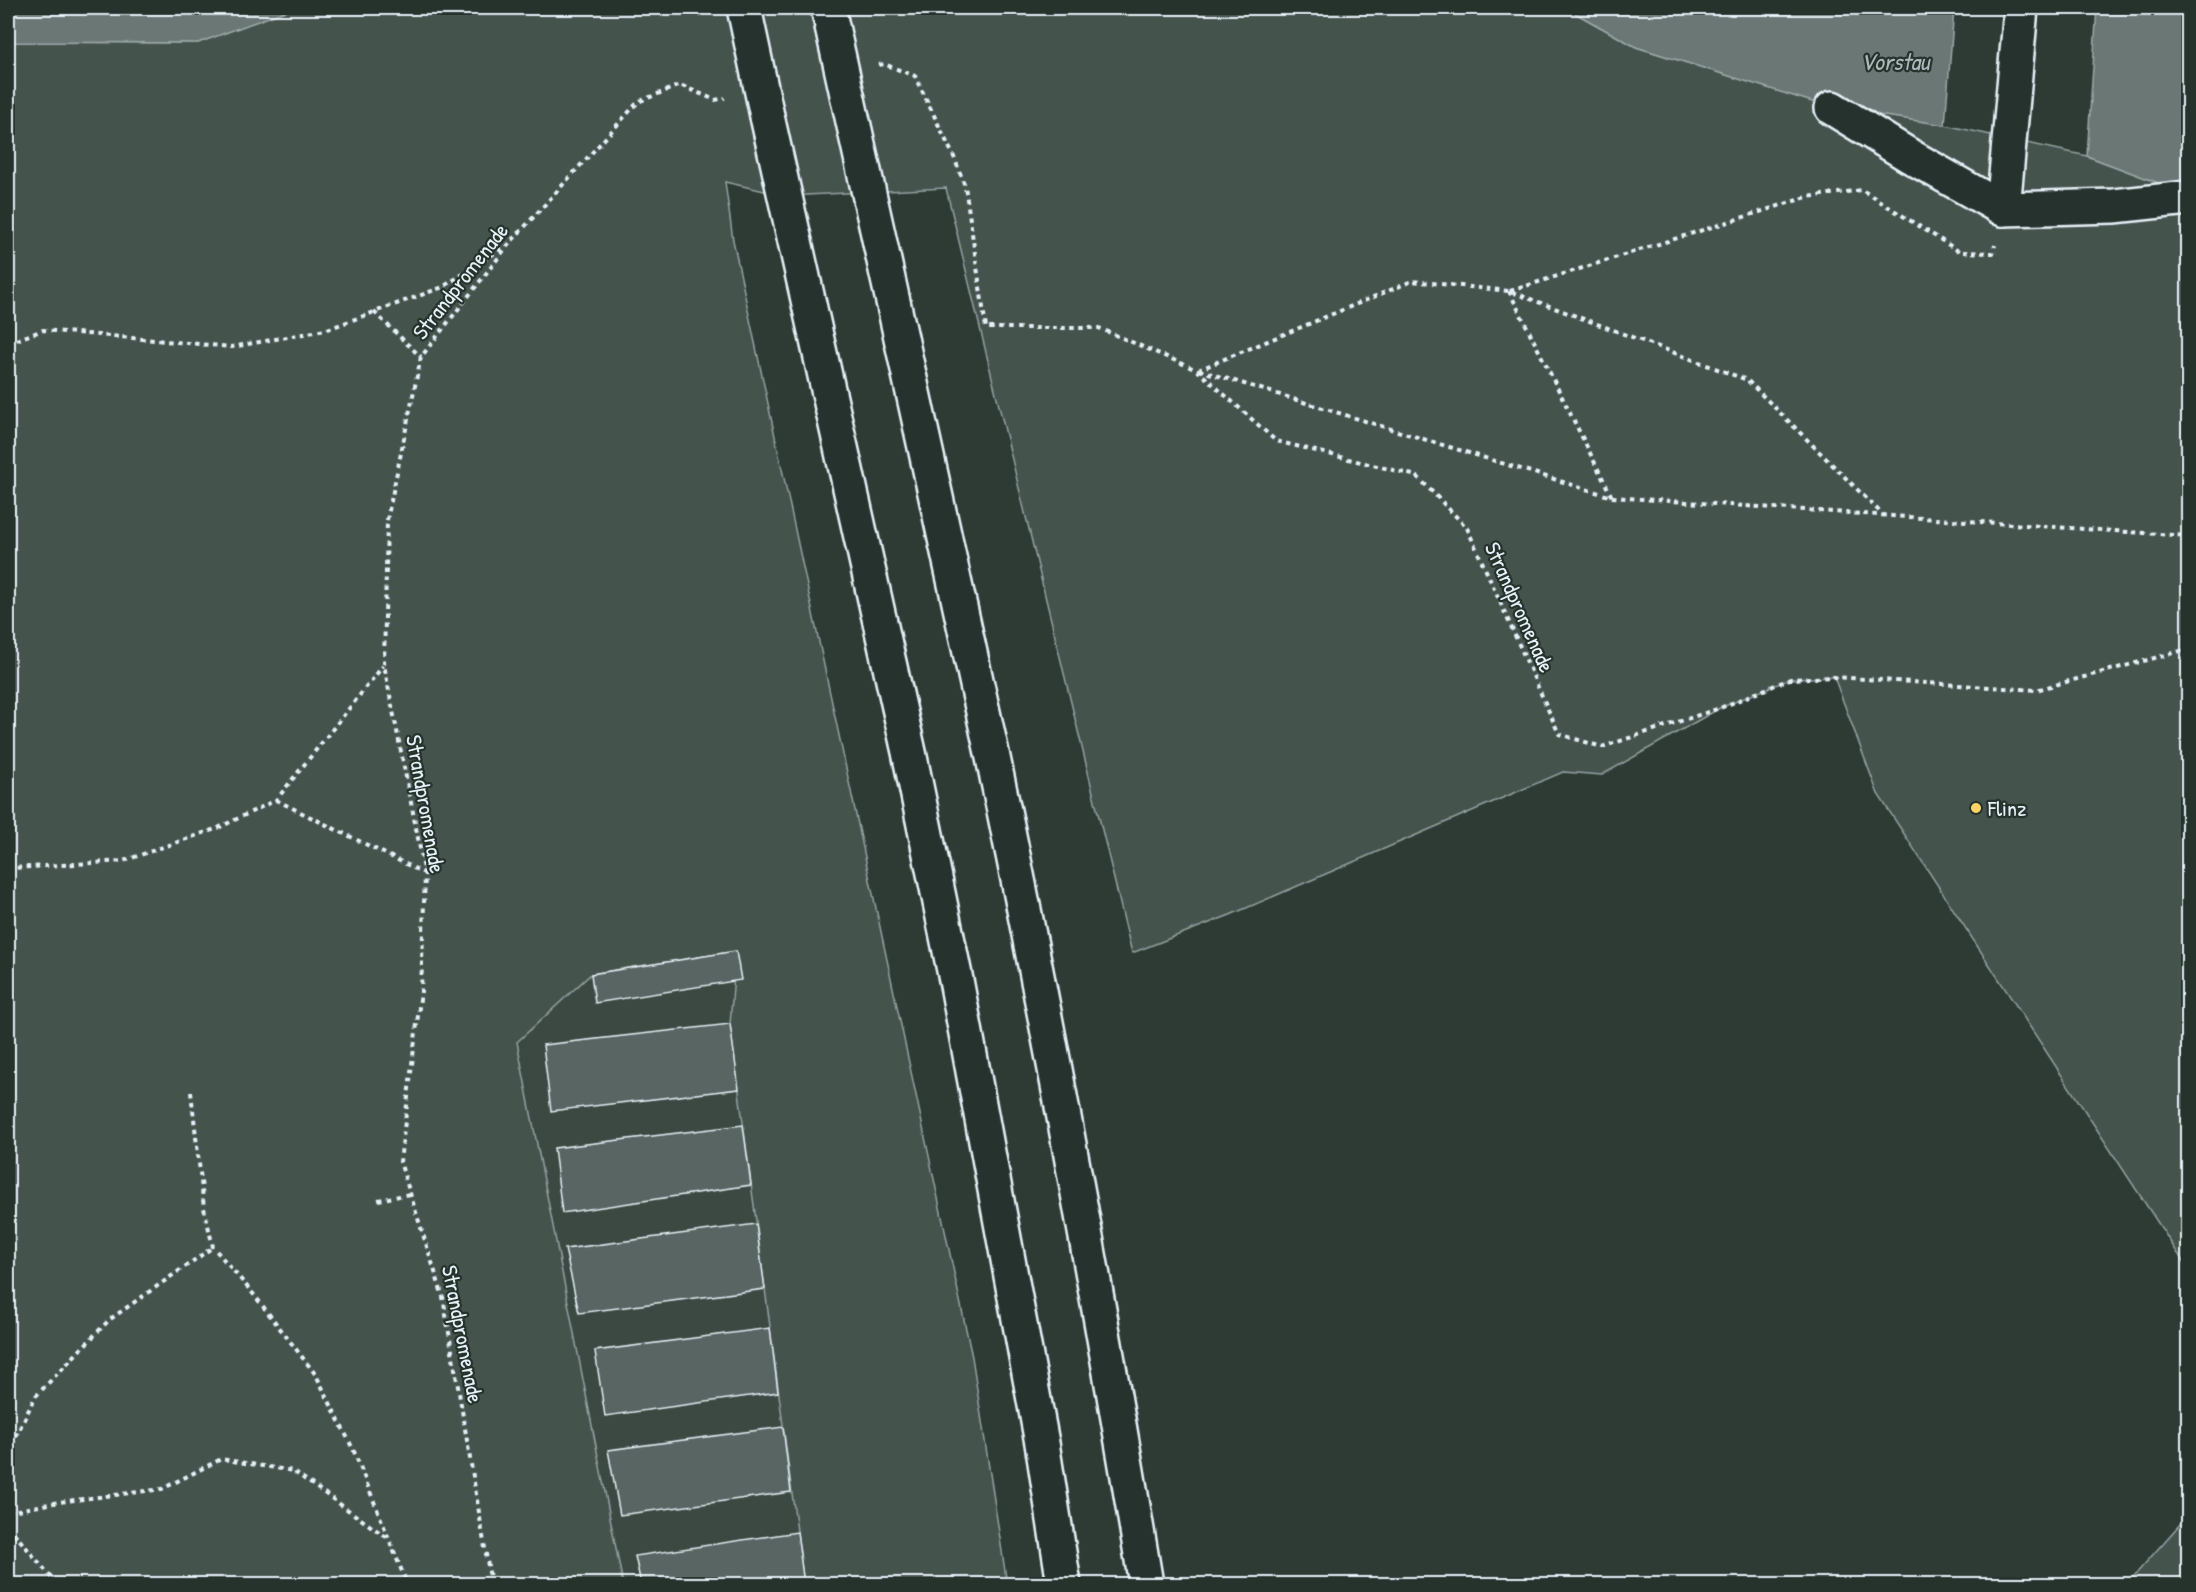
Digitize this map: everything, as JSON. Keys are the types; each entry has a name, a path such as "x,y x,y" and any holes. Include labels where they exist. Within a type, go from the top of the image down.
{"main road":[{"path":"744,8 909,752 957,986 1042,1443 1064,1584"},
{"path":"828,8 1001,800 1104,1335 1146,1584"},
{"path":"2003,209 2021,8"},
{"path":"1832,108 2003,209 2114,206 2188,198"}],"path":[{"name":"Strandpromenade","path":"491,1584 443,1297 400,1162 421,991 425,874 384,665 387,520 421,357 508,244 639,102"},
{"name":"Strandpromenade","path":"965,186 986,328 1099,328 1197,370 1276,441 1417,476 1467,528 1559,734 1602,747 1720,708 1790,679 1834,677 2036,690 2188,649"},
{"path":"1509,291 1807,198 1862,190 1960,252"},
{"path":"8,343 43,330 232,347 325,330 443,287 508,244"},
{"path":"1197,370 1412,280 1509,291 1747,380 1882,515"},
{"path":"1509,291 1612,497"},
{"path":"374,312 421,357"},
{"path":"1197,370 1612,497 2188,536"},
{"path":"8,866 14,868 123,861 218,828 276,800 384,665"},
{"path":"276,800 425,874"},
{"path":"191,1092 204,1208 213,1247 255,1296 315,1375 353,1449 407,1584"},
{"path":"378,1200 410,1194"},
{"path":"8,1453 34,1397 109,1320 213,1247"},
{"path":"8,1512 59,1502 162,1488 221,1459 293,1471 391,1540"},
{"path":"8,1526 57,1584"}],"shaded area":[{"path":"293,8 1566,8 1636,47 1832,108 1945,125 2087,156 2188,194 2188,1269 1878,794 1834,677 1790,679 1720,708 1602,775 1563,772 1230,915 1132,953 946,188 786,196 725,182 733,240 972,1357 1007,1584 804,1584 730,1024 736,951 591,974 517,1042 623,1584 8,1584 8,42 198,43"},
{"path":"736,951 743,1126 804,1584 623,1584 517,1042 591,974"},
{"path":"2188,1515 2188,1584 2127,1584"}],"water":[{"path":"8,8 293,8 198,43 8,42"},
{"name":"Vorstau","path":"1566,8 1954,8 1945,125 1832,108 1636,47"},
{"path":"2097,8 2188,8 2188,194 2087,156"}],"building":[{"path":"736,951 741,980 595,1003 591,974"},
{"path":"730,1024 739,1089 551,1111 543,1045"},
{"path":"743,1125 751,1185 562,1213 554,1148"},
{"path":"756,1224 765,1289 579,1313 565,1249"},
{"path":"770,1328 778,1392 605,1416 595,1351"},
{"path":"783,1427 791,1492 620,1515 608,1450"},
{"path":"797,1532 804,1584 641,1584 635,1556"}],"place":[{"name":"Flinz","path":"1976,808"}]}
